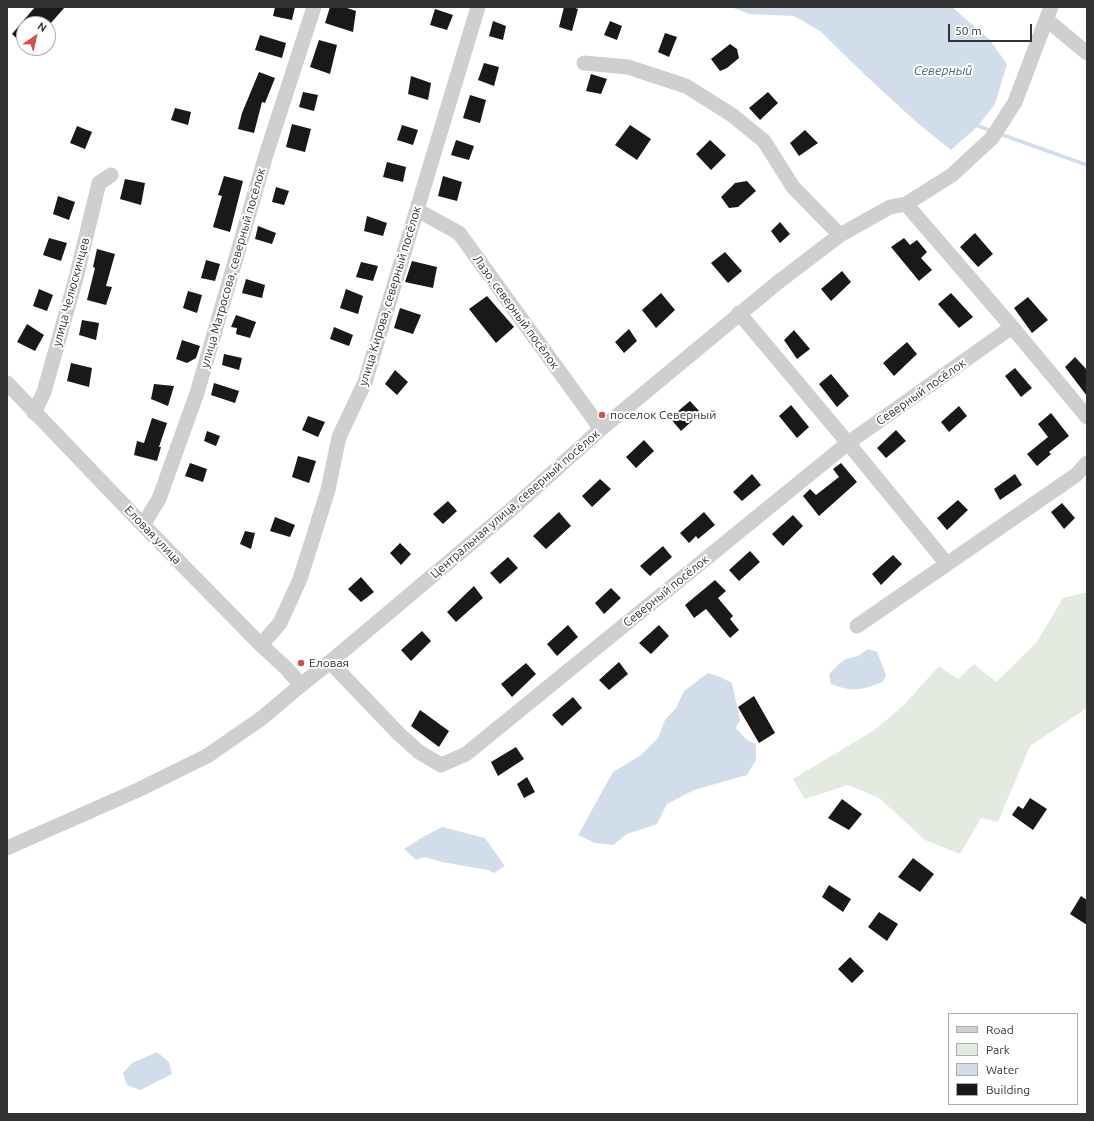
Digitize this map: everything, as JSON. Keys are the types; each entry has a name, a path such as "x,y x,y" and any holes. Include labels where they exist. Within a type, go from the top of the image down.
{"street":[{"name":"улица Матросова, северный посёлок","path":"143,525 159,499 197,393 266,158 314,7"},
{"name":"улица Кирова, северный посёлок","path":"262,645 280,623 300,579 328,490 339,437 365,382 478,7"},
{"path":"1049,13 1087,53"},
{"name":"Центральная улица, северный посёлок","path":"7,848 138,790 207,756 262,718 513,508 601,429 777,283 840,235 890,207 906,204 952,174 992,138 1015,102 1049,13"},
{"path":"584,63 628,67 686,86 732,116 764,141 793,187 840,235"},
{"name":"улица Челюскинцев","path":"34,413 44,392 76,278 99,183 111,175"},
{"path":"906,204 1087,417"},
{"name":"Лазо, северный посёлок","path":"417,210 459,233 601,429"},
{"path":"739,314 848,443 947,564"},
{"name":"Северный посёлок","path":"330,662 399,734 419,752 441,765 466,754 848,443 1012,327"},
{"name":"Еловая улица","path":"7,384 143,525 286,668 301,685"},
{"path":"857,626 1076,475 1087,463"}],"green space":[{"path":"1087,592 1087,708 1030,746 998,822 981,818 960,854 925,840 879,798 848,785 805,799 793,779 873,731 903,706 939,666 958,679 974,664 996,682 1036,643 1063,598"}],"water":[{"name":"Северный","path":"731,7 952,7 989,39 1007,64 995,104 978,126 951,150 915,121 820,31 794,16 749,14"},
{"path":"868,649 877,652 886,675 883,682 857,689 846,689 831,684 829,674 841,662 858,656"},
{"path":"708,673 732,683 740,720 736,728 747,740 756,744 756,760 747,775 694,790 667,804 657,824 627,834 613,845 595,843 578,835 613,772 641,755 658,738 665,720 676,708 684,691"},
{"path":"442,827 485,838 505,866 494,873 488,870 442,862 425,857 416,860 404,849"},
{"path":"157,1052 169,1062 172,1074 140,1090 127,1085 123,1073 132,1063"}],"building":[{"path":"35,7 65,7 56,17 27,16"},
{"path":"275,7 295,7 292,20 273,16"},
{"path":"330,7 344,7 356,11 353,32 325,23"},
{"path":"564,7 573,7 578,9 572,31 559,27"},
{"path":"435,9 453,15 447,30 430,25"},
{"path":"493,21 506,26 503,40 489,36"},
{"path":"610,21 622,26 617,40 604,35"},
{"path":"16,29 16,38 12,34"},
{"path":"665,33 677,37 669,57 658,52"},
{"path":"260,35 286,43 282,58 255,50"},
{"path":"319,40 337,45 330,74 310,67"},
{"path":"730,44 737,49 739,58 727,68 720,71 711,59"},
{"path":"484,63 499,67 494,86 478,80"},
{"path":"259,72 275,78 265,103 262,102 254,133 238,129 242,113"},
{"path":"591,74 607,79 601,94 586,91"},
{"path":"411,76 431,83 428,100 408,94"},
{"path":"303,92 318,95 314,111 299,107"},
{"path":"768,92 778,103 760,120 749,108"},
{"path":"470,95 486,100 480,123 463,118"},
{"path":"175,108 191,112 188,125 171,120"},
{"path":"292,124 311,129 305,152 286,147"},
{"path":"402,125 418,130 413,145 397,140"},
{"path":"630,125 651,139 637,160 615,145"},
{"path":"77,126 92,132 85,149 70,143"},
{"path":"805,130 818,143 799,156 790,143"},
{"path":"456,140 474,146 469,160 451,155"},
{"path":"710,140 726,155 711,170 696,154"},
{"path":"387,162 406,167 403,182 383,177"},
{"path":"224,176 243,181 230,232 213,227 222,196 218,195"},
{"path":"443,176 462,182 457,201 438,196"},
{"path":"125,179 145,183 141,205 120,199"},
{"path":"747,181 756,191 738,207 729,208 721,197 735,183"},
{"path":"276,187 289,191 284,205 272,202"},
{"path":"58,196 75,202 69,220 53,214"},
{"path":"367,216 387,223 383,236 364,231"},
{"path":"780,222 790,234 780,243 771,231"},
{"path":"258,226 276,233 272,244 255,239"},
{"path":"975,233 993,254 978,267 960,247"},
{"path":"49,238 67,243 61,261 43,255"},
{"path":"904,238 910,245 917,240 927,252 921,258 932,270 919,281 891,247"},
{"path":"97,249 115,254 106,286 112,287 106,305 87,300 95,268 93,267"},
{"path":"725,252 742,271 728,283 711,263"},
{"path":"206,260 220,264 215,281 201,278"},
{"path":"412,261 437,267 433,288 405,282"},
{"path":"361,262 378,266 373,281 356,277"},
{"path":"842,271 851,282 831,301 821,289"},
{"path":"246,279 265,285 262,298 242,293"},
{"path":"39,289 53,295 47,311 33,306"},
{"path":"346,289 363,296 358,314 340,308"},
{"path":"188,291 202,295 197,313 183,308"},
{"path":"661,293 675,310 656,328 642,310"},
{"path":"951,293 973,317 959,328 938,304"},
{"path":"487,296 514,327 496,343 469,309"},
{"path":"1028,297 1048,320 1032,333 1014,308"},
{"path":"400,308 421,315 413,334 394,328"},
{"path":"236,315 256,322 250,338 236,334 237,328 231,327"},
{"path":"82,320 99,323 96,340 79,335"},
{"path":"27,324 44,335 35,351 17,342"},
{"path":"334,327 353,335 349,346 330,339"},
{"path":"629,329 637,341 624,353 615,342"},
{"path":"794,330 810,349 797,359 784,340"},
{"path":"182,340 200,346 196,358 187,363 176,359"},
{"path":"907,342 917,354 894,376 883,363"},
{"path":"224,354 242,358 239,370 222,365"},
{"path":"1075,357 1087,370 1087,396 1065,367"},
{"path":"71,363 92,368 89,387 67,381"},
{"path":"1015,368 1032,388 1021,397 1005,376"},
{"path":"395,370 408,382 397,395 385,384"},
{"path":"831,374 849,396 837,407 819,384"},
{"path":"214,383 239,391 235,403 211,395"},
{"path":"154,384 174,386 168,406 151,399"},
{"path":"690,401 701,413 681,431 670,418"},
{"path":"791,405 809,427 797,438 779,416"},
{"path":"959,406 967,416 949,432 941,422"},
{"path":"1051,413 1069,436 1049,452 1051,454 1037,466 1027,454 1048,437 1038,424"},
{"path":"308,416 325,422 318,437 302,430"},
{"path":"152,418 167,423 159,447 161,447 157,461 134,455 137,441 144,443"},
{"path":"896,430 906,441 886,458 877,448"},
{"path":"207,431 220,436 216,446 204,441"},
{"path":"644,440 654,451 636,468 626,457"},
{"path":"298,456 316,461 309,483 292,477"},
{"path":"190,463 207,469 203,482 185,476"},
{"path":"841,463 857,482 819,516 803,496 810,489 816,495 839,477 833,469"},
{"path":"752,474 761,485 742,501 733,492"},
{"path":"1015,474 1022,485 1000,500 994,489"},
{"path":"600,479 611,489 592,507 582,496"},
{"path":"958,500 968,510 947,530 937,518"},
{"path":"448,501 457,511 443,524 433,514"},
{"path":"1062,503 1075,518 1064,529 1051,512"},
{"path":"559,512 571,526 546,549 533,536"},
{"path":"704,512 715,525 698,539 696,536 689,543 680,533"},
{"path":"793,515 803,526 783,546 772,534"},
{"path":"275,517 295,525 290,537 270,531"},
{"path":"245,531 255,533 251,549 240,544"},
{"path":"400,543 411,554 401,565 390,553"},
{"path":"663,546 672,557 650,576 640,566"},
{"path":"750,551 760,562 739,581 729,570"},
{"path":"893,555 902,564 881,585 872,574"},
{"path":"508,557 518,568 500,584 490,573"},
{"path":"361,577 374,592 361,602 348,589"},
{"path":"715,580 726,591 718,598 733,616 730,619 739,630 730,638 706,609 694,618 685,605"},
{"path":"474,586 483,598 456,622 447,612"},
{"path":"611,588 621,598 604,614 595,603"},
{"path":"568,625 578,637 557,656 547,644"},
{"path":"659,625 669,636 651,654 639,643"},
{"path":"422,631 431,641 411,661 401,650"},
{"path":"619,662 628,674 609,690 599,680"},
{"path":"526,663 536,674 512,697 501,684"},
{"path":"754,696 775,733 759,743 738,707"},
{"path":"573,697 582,708 562,726 552,715"},
{"path":"420,710 449,731 439,747 411,726"},
{"path":"516,747 524,759 498,776 491,762"},
{"path":"527,777 535,792 524,798 517,784"},
{"path":"1030,798 1047,809 1033,830 1012,815 1018,806 1023,809"},
{"path":"842,799 862,814 849,830 828,818"},
{"path":"913,858 934,874 920,892 898,877"},
{"path":"829,885 851,899 843,912 822,897"},
{"path":"1081,896 1087,900 1087,925 1070,914"},
{"path":"879,912 898,924 887,941 868,927"},
{"path":"850,957 864,971 852,983 838,969"}],"waterway":[{"path":"978,126 992,131"},
{"path":"1000,134 1087,165"}],"place":[{"name":"поселок Северный","path":"602,415"},
{"name":"Еловая","path":"301,663"}]}
